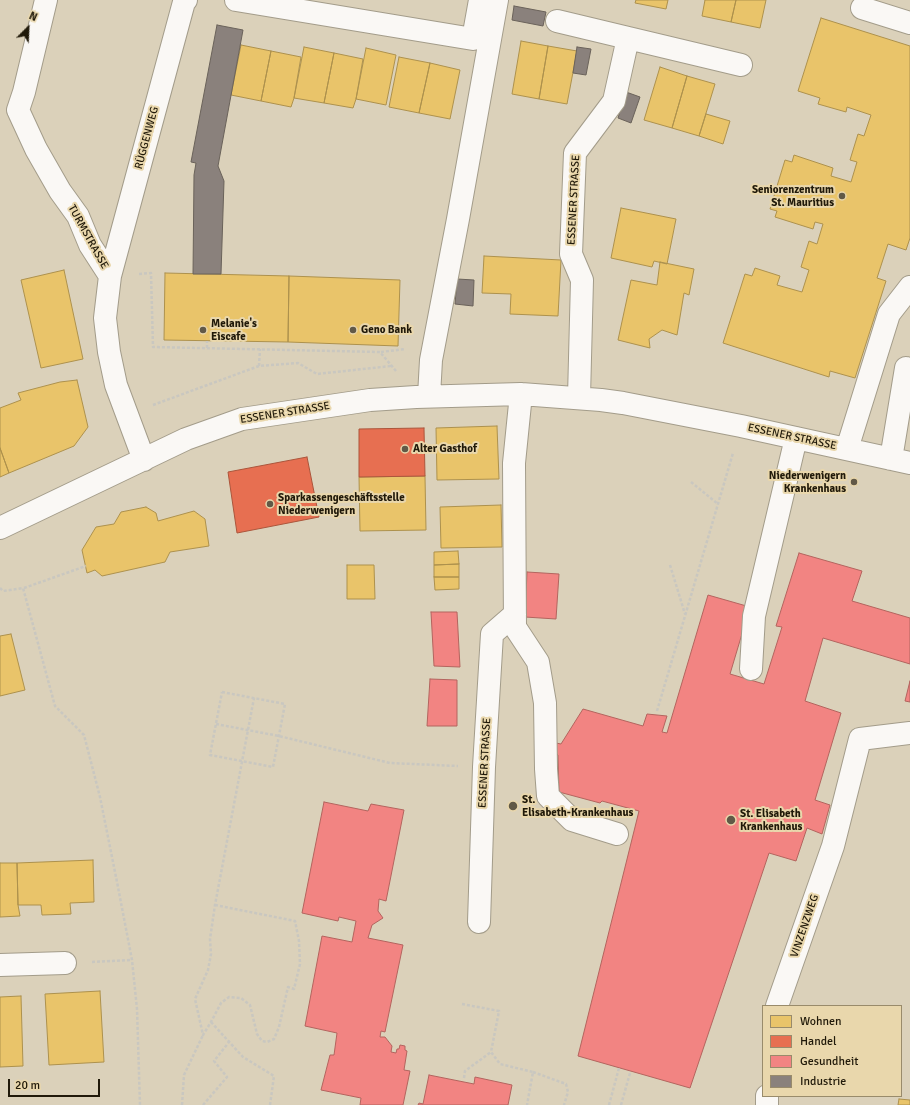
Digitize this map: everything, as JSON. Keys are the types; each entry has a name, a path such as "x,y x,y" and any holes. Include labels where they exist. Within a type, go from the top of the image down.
{"street":[{"path":"9,110 24,92 46,0"},
{"name":"RÜGGENWEG","path":"110,276 184,2 186,0"},
{"path":"236,0 473,38 480,0"},
{"path":"422,396 431,360 458,219 497,0"},
{"path":"862,8 910,23"},
{"path":"557,21 741,65"},
{"name":"ESSENER STRASSE","path":"579,397 582,280 571,254 575,153 614,101 628,38"},
{"name":"TURMSTRASSE","path":"9,110 36,149 60,191 78,216 90,244 110,276 106,318 109,352 116,385 144,460"},
{"path":"846,449 889,314 910,288"},
{"path":"900,461 906,368 910,369"},
{"path":"522,394 514,463 515,627 538,662 545,703 548,796 572,820 617,834"},
{"name":"ESSENER STRASSE","path":"0,528 186,439 242,418 370,400 422,396 522,394 579,397 623,402 900,461"},
{"path":"751,668 754,616 796,438"},
{"name":"ESSENER STRASSE","path":"479,922 484,767 492,634 515,614"},
{"name":"VINZENZWEG","path":"777,1005 833,846 860,740 910,733"},
{"path":"0,965 65,963"}],"path":[{"path":"110,276 151,273 153,347 380,352 406,349"},
{"path":"207,341 207,348"},
{"path":"259,366 260,349"},
{"path":"380,352 391,366 422,396"},
{"path":"127,415 259,366 298,363 317,374 391,366"},
{"path":"657,711 741,426"},
{"path":"691,482 718,504"},
{"path":"0,588 3,591 23,588 86,566"},
{"path":"670,566 686,614"},
{"path":"23,588 55,706 84,736 100,797 132,960 137,1009 140,1105"},
{"path":"222,692 285,704 273,767 210,755 216,724 222,692"},
{"path":"203,1035 195,999 208,970 211,954 210,940 215,905 254,698"},
{"path":"216,724 279,736 390,763 484,767"},
{"path":"182,1105 184,1075 203,1035 221,1003 229,997 241,998 250,1005 257,1034 262,1041 267,1042 274,1038 279,1027 288,988 294,989 300,964 299,941 295,921 215,905"},
{"path":"65,963 132,960"},
{"path":"462,1004 499,1011 491,1052 465,1071 464,1078"},
{"path":"211,1022 243,1057 274,1076 270,1105"},
{"path":"203,1105 227,1077 214,1062 229,1042"},
{"path":"491,1052 500,1064 533,1072 566,1084 568,1092 564,1105"},
{"path":"608,1105 619,1068"},
{"path":"527,1105 533,1072"},
{"path":"621,1105 630,1073"}],"building: Wohnen":[{"path":"636,0 668,0 666,9 635,3"},
{"path":"705,0 736,0 731,22 702,16"},
{"path":"736,0 766,0 760,28 731,22"},
{"name":"Seniorenzentrum St. Mauritius","path":"821,18 910,46 910,238 906,250 888,244 877,278 886,281 855,378 830,371 829,377 723,343 745,274 752,276 755,268 780,276 777,285 802,292 809,270 801,267 809,241 817,244 823,224 815,222 813,229 775,217 777,211 770,209 785,160 792,162 794,155 833,168 831,176 851,182 857,162 850,160 858,134 864,136 871,115 847,107 846,112 818,104 820,98 798,91"},
{"path":"521,41 548,46 539,99 512,94"},
{"path":"241,45 271,51 261,101 231,95"},
{"path":"548,46 577,51 567,104 539,99"},
{"path":"304,47 334,53 324,103 294,98"},
{"path":"366,48 396,55 386,105 356,99"},
{"path":"271,51 301,57 291,107 261,101"},
{"path":"334,53 363,59 353,108 324,103"},
{"path":"399,57 430,63 419,113 389,107"},
{"path":"430,63 460,70 450,119 419,113"},
{"path":"660,67 687,76 672,128 644,120"},
{"path":"687,76 715,84 699,136 672,128"},
{"path":"706,114 730,121 723,144 699,136"},
{"path":"621,208 676,219 667,264 654,261 652,267 611,258"},
{"path":"484,256 561,260 558,316 510,314 511,294 482,293"},
{"path":"660,262 694,269 689,295 684,293 677,335 662,330 649,339 650,348 618,340 631,280 657,285"},
{"path":"64,270 83,359 41,368 21,280"},
{"path":"165,273 289,276 288,342 164,340"},
{"path":"289,276 400,280 398,346 288,342"},
{"path":"77,380 88,427 74,446 9,473 0,448 0,408 21,400 18,393 60,382"},
{"path":"497,426 499,479 437,480 436,428"},
{"path":"0,448 9,473 0,477"},
{"path":"425,476 426,530 360,531 359,477"},
{"path":"501,505 502,547 441,548 440,507"},
{"path":"146,507 156,513 158,521 194,511 205,519 209,546 170,552 165,562 102,576 95,570 87,573 82,550 96,527 114,524 121,512"},
{"path":"458,551 459,564 434,565 434,552"},
{"path":"459,564 459,577 434,577 434,565"},
{"path":"347,565 374,565 375,599 347,599"},
{"path":"434,577 459,577 459,589 435,590"},
{"path":"11,634 25,690 0,696 0,636"},
{"path":"93,860 94,902 70,903 71,914 42,915 41,905 18,905 17,863"},
{"path":"0,863 17,863 18,905 20,916 0,917"},
{"path":"100,991 104,1062 49,1065 45,994"},
{"path":"21,996 23,1066 0,1067 0,997"},
{"path":"899,1099 910,1100 910,1105 898,1105"}],"building: Handel":[{"path":"424,428 425,476 359,477 359,429"},
{"path":"307,457 319,517 237,533 228,472"}],"building: Gesundheit":[{"name":"St. Elisabeth Krankenhaus","path":"799,553 862,571 852,601 910,618 910,664 823,638 805,701 841,713 815,800 830,805 822,834 807,828 796,861 769,853 690,1088 578,1056 639,811 602,801 600,803 559,792 558,755 552,752 556,743 561,744 583,709 643,726 647,714 667,716 662,732 667,733 708,595 750,607 730,674 764,684 782,627 776,626"},
{"path":"527,572 559,574 556,619 525,617"},
{"path":"431,612 457,612 460,667 434,666"},
{"path":"430,679 457,680 457,726 427,726"},
{"path":"910,681 910,702 905,701"},
{"path":"324,802 368,811 371,804 404,810 386,901 379,899 378,911 383,918 372,925 368,938 403,945 385,1032 381,1031 380,1037 385,1037 392,1046 391,1052 396,1053 400,1045 405,1046 405,1050 407,1051 404,1070 410,1071 403,1105 360,1105 361,1098 321,1090 330,1055 334,1055 337,1033 305,1026 322,936 352,942 356,921 339,917 338,921 302,913"},
{"path":"429,1075 474,1084 475,1077 512,1085 508,1105 418,1105 419,1103 423,1104"}],"building: Industrie":[{"path":"514,6 546,12 543,26 512,20"},
{"path":"217,25 243,30 218,166 224,181 221,274 193,274 194,175 196,163 191,162"},
{"path":"577,47 591,49 586,75 573,73"},
{"path":"626,92 640,97 631,123 618,118"},
{"path":"457,279 474,280 473,306 455,304"}],"place":[{"name":"Seniorenzentrum St. Mauritius","path":"842,196"},
{"name":"Melanie's Eiscafe","path":"203,330"},
{"name":"Geno Bank","path":"353,330"},
{"name":"Alter Gasthof","path":"405,449"},
{"name":"Niederwenigern Krankenhaus","path":"854,482"},
{"name":"Sparkassengeschäftsstelle Niederwenigern","path":"270,504"},
{"name":"St. Elisabeth-Krankenhaus","path":"513,806"},
{"name":"St. Elisabeth Krankenhaus","path":"731,820"}]}
